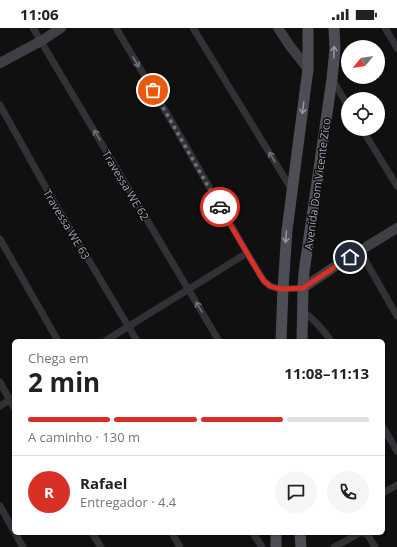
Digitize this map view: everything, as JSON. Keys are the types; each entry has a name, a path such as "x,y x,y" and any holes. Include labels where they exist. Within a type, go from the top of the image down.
{"main road":[{"path":"0,63 41,41 61,28"},
{"path":"278,28 308,70"},
{"name":"Avenida Dom Vicente Zico","path":"281,339 287,230 308,70 308,28"},
{"name":"Avenida Dom Vicente Zico","path":"302,339 304,272 332,79 335,49 334,28"},
{"path":"303,288 397,228"},
{"path":"276,535 276,547"}],"street":[{"name":"Travessa WE 62","path":"33,28 218,339"},
{"path":"116,28 264,281 270,286 276,288 303,288"},
{"path":"193,28 292,191"},
{"path":"386,28 397,48"},
{"path":"332,79 341,94"},
{"name":"Travessa WE 63","path":"0,105 50,195 137,339"},
{"path":"366,136 397,186"},
{"path":"0,239 57,339"},
{"path":"360,251 397,316"},
{"path":"108,339 247,253"},
{"path":"302,311 319,324 329,339"},
{"path":"0,382 12,399 0,406"},
{"path":"385,430 397,451"},
{"path":"385,492 397,485"},
{"path":"0,506 12,527"},
{"path":"17,535 23,547"},
{"path":"93,535 101,547"},
{"path":"173,535 180,547"},
{"path":"254,535 262,547"},
{"path":"334,547 356,535"},
{"path":"368,535 375,547"}],"way so far":[{"path":"153,90 220,207"}],"route":[{"path":"220,207 260,275 270,286 283,289 303,288 350,257"}]}
